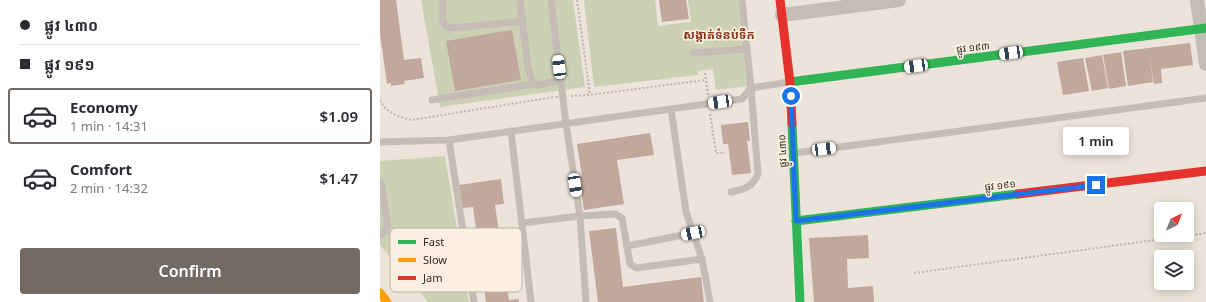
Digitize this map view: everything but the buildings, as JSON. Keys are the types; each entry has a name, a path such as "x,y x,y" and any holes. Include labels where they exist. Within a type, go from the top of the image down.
{"street":[{"name":"ផ្លូវ ៤៣០","path":"780,0 790,82 800,302"},
{"path":"782,15 899,0"},
{"path":"1197,0 1204,28 1206,64"},
{"name":"ផ្លូវ ១៩៣","path":"790,82 1204,28"},
{"name":"ផ្លូវ ១៩១","path":"796,221 1206,171"},
{"path":"380,293 388,302"}],"lane":[{"path":"443,0 443,22 447,27 453,28 523,21"},
{"path":"520,0 528,68 533,84"},
{"path":"551,0 560,80 580,216 586,302"},
{"path":"730,192 746,188 755,181 758,174 742,0"},
{"path":"693,53 747,49"},
{"path":"432,100 533,84 539,85 560,80"},
{"path":"380,142 449,140 709,104 742,99 751,88 790,82"},
{"path":"793,153 1206,98"},
{"path":"671,109 686,212 702,259 710,302"},
{"path":"511,131 530,302"},
{"path":"449,140 463,228"},
{"path":"380,235 388,226 381,183"},
{"path":"522,223 580,216 615,214 622,218 630,264 637,268 702,259"},
{"path":"627,246 693,233"},
{"path":"472,292 474,302"}],"path":[{"path":"577,0 590,95"},
{"path":"705,73 716,153 725,153"},
{"path":"380,100 383,106 398,117 412,120 556,97 590,95 705,80"},
{"path":"914,273 1206,233"}],"green space":[{"path":"421,0 573,0 585,87 440,107"},
{"path":"584,0 655,0 658,26 691,22 688,0 739,0 749,86 716,90 713,69 698,71 698,75 594,87"},
{"path":"445,156 457,228 390,228 390,257 380,245 380,161"},
{"path":"420,292 467,292 469,302 428,302"}],"traffic: fast":[{"path":"790,82 1206,28"},
{"path":"792,124 800,302"},
{"path":"796,221 1018,194"}],"traffic: slow":[{"path":"380,293 387,302"}],"traffic: jam":[{"path":"780,0 790,82 792,124"},
{"path":"1018,194 1206,171"}],"district":[{"name":"សង្កាត់ទំនប់ទឹក","path":"719,34"}],"route":[{"path":"791,96 796,221 1096,185"}]}
